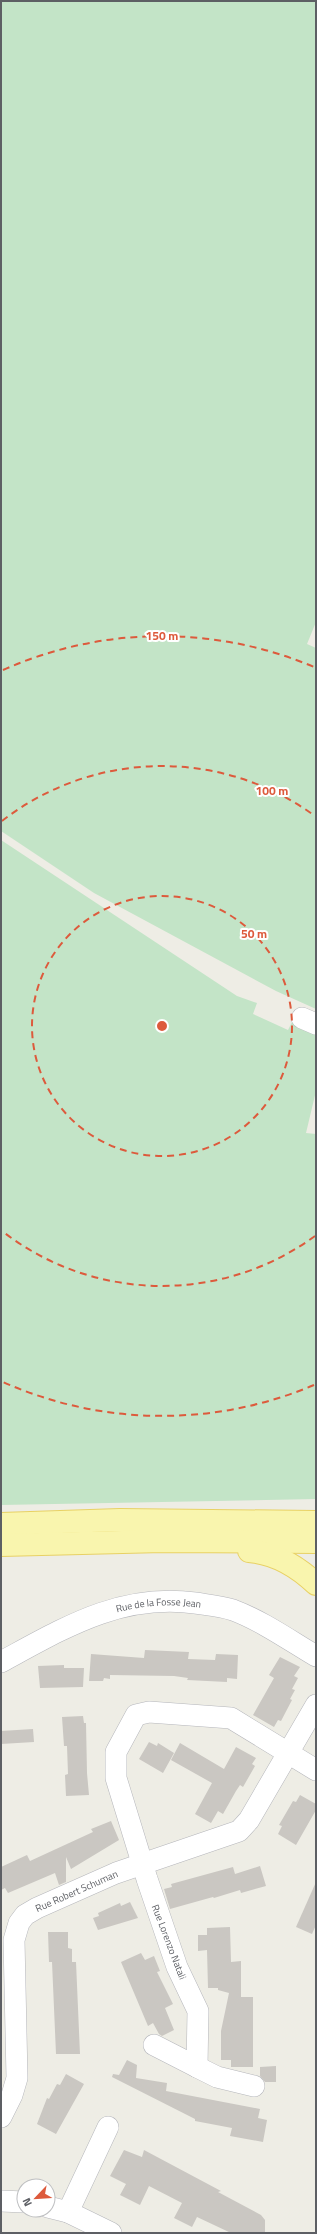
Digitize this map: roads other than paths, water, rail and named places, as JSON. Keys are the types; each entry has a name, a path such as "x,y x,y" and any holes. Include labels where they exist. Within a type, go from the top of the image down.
{"main road":[{"path":"1,1524 120,1520 316,1522"},
{"path":"141,1542 161,1548 254,1552 274,1556 289,1563 316,1584"},
{"path":"1,1545 141,1542 316,1542"}],"street":[{"name":"Rue de la Fosse Jean","path":"1,1662 69,1625 100,1612 115,1608 170,1600 214,1605 233,1610 253,1619 316,1656"},
{"name":"Rue Robert Schuman","path":"1,2117 12,2095 16,2078 7,1960 19,1923 25,1915 116,1872 230,1835 245,1827 316,1704"},
{"name":"Rue Lorenzo Natali","path":"197,2067 198,2011 177,1967 142,1864 116,1778 116,1752 136,1715 149,1712 231,1718 288,1754"},
{"path":"288,1754 316,1770"},
{"path":"154,2045 217,2077 254,2086"},
{"path":"68,2212 108,2127"},
{"path":"1,2201 16,2202"},
{"path":"56,2209 68,2212 111,2233"}]}
